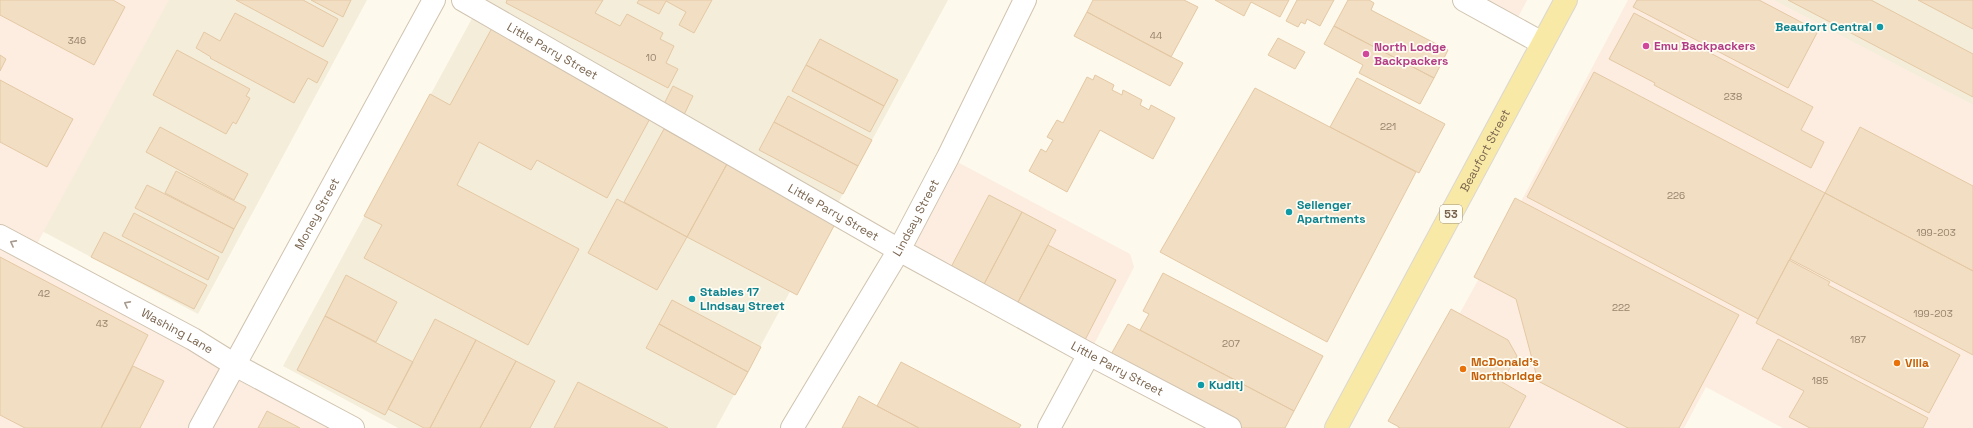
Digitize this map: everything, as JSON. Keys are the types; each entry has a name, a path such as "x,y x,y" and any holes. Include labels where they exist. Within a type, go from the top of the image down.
{"main road":[{"name":"Beaufort Street","path":"1336,428 1566,0"}],"street":[{"name":"Money Street","path":"200,428 434,0"},
{"name":"Little Parry Street","path":"463,0 899,250 1088,354 1230,428"},
{"name":"Lindsay Street","path":"792,428 899,250 948,157 1025,0"},
{"path":"1464,0 1542,43"},
{"name":"Washing Lane","path":"0,236 193,339 234,365 353,428"},
{"path":"1049,428 1088,354"}],"shaded area":[{"path":"0,0 169,0 32,253 353,428 0,428"},
{"path":"167,0 367,0 198,314 42,231"},
{"path":"482,0 948,0 716,428 398,428 283,366"},
{"path":"1464,0 1527,0 1513,27"},
{"path":"1628,0 1774,0 1973,105 1973,428 1783,428 1706,387 1684,428 1397,428 1523,198"},
{"path":"1773,0 1973,0 1973,105"},
{"path":"948,157 1130,254 1134,267 1089,354 899,250"}],"building":[{"path":"0,0 113,0 125,7 94,65 0,15"},
{"path":"236,0 303,0 338,19 323,47"},
{"path":"311,0 351,0 343,17"},
{"path":"507,0 603,0 595,13 620,26 627,14 663,33 660,39 674,46 666,63 678,69 668,88 506,3"},
{"path":"639,0 712,0 694,33 679,25 686,12 666,1 659,14 637,3"},
{"path":"1093,0 1184,0 1198,7 1171,57 1087,12"},
{"path":"1215,0 1289,0 1280,17 1251,2 1244,16"},
{"path":"1297,0 1334,0 1320,26 1307,19 1305,24 1301,22 1298,27 1286,21"},
{"path":"1348,0 1369,0 1374,3 1371,10 1448,50 1434,78 1334,26"},
{"path":"1637,0 1759,0 1818,31 1788,88 1633,7"},
{"name":"Beaufort Central","path":"1788,0 1871,0 1973,54 1973,97"},
{"path":"1918,0 1973,0 1973,29"},
{"path":"1087,12 1183,63 1170,86 1074,36"},
{"path":"235,13 328,62 317,83 308,78 294,103 210,58 211,57 196,48 204,32 220,41"},
{"path":"1634,13 1813,107 1801,130 1824,142 1811,168 1654,85 1655,83 1609,59"},
{"name":"North Lodge Backpackers","path":"1334,26 1434,78 1420,104 1359,73 1363,65 1324,44"},
{"path":"492,28 653,113 607,198 537,160 531,170 479,142 457,185 579,249 528,345 364,258 382,225 364,216 430,94 450,105"},
{"path":"1278,38 1305,52 1295,69 1268,55"},
{"path":"820,39 898,80 884,106 806,65"},
{"path":"177,50 250,89 246,96 250,98 236,124 233,122 226,134 153,95"},
{"path":"0,55 6,59 0,71"},
{"path":"806,65 884,106 870,132 792,91"},
{"path":"1594,72 1825,193 1758,319 1527,197"},
{"path":"1095,75 1114,85 1112,90 1122,95 1123,90 1142,100 1140,105 1149,110 1151,105 1175,118 1153,159 1100,130 1067,192 1029,171 1041,149 1046,152 1053,140 1047,137 1057,120 1063,123 1087,77 1093,80"},
{"path":"1357,78 1445,124 1419,173 1330,127"},
{"path":"0,80 73,119 47,167 0,142"},
{"path":"673,86 693,96 682,119 662,108"},
{"name":"Sellenger Apartments","path":"1255,88 1416,172 1327,342 1160,252"},
{"path":"788,96 872,140 858,166 774,122"},
{"path":"774,122 858,166 843,194 759,150"},
{"path":"160,127 248,174 234,200 146,152"},
{"path":"1860,127 1973,186 1973,271 1825,193"},
{"path":"664,129 727,164 687,237 624,202"},
{"path":"727,164 835,224 797,295 687,237"},
{"path":"176,171 246,207 234,229 165,193"},
{"path":"147,185 234,229 222,253 135,208"},
{"path":"1825,193 1973,271 1973,355 1790,259"},
{"path":"989,195 1022,212 983,286 950,269"},
{"path":"1515,198 1739,315 1679,428 1628,428 1538,381 1516,299 1474,277"},
{"path":"617,199 687,237 657,290 588,253"},
{"path":"1022,212 1056,230 1017,304 983,286"},
{"path":"134,213 219,257 208,280 122,236"},
{"path":"104,232 207,285 194,309 91,257"},
{"path":"1048,245 1116,280 1085,340 1017,304"},
{"path":"0,257 148,335 101,428 25,428 0,415"},
{"path":"1789,260 1830,282 1828,285 1960,355 1929,413 1756,323"},
{"path":"1163,273 1323,356 1294,411 1140,330 1149,314 1143,311"},
{"path":"346,275 397,302 376,342 325,316"},
{"path":"672,300 761,347 748,372 659,324"},
{"name":"McDonald's Northbridge","path":"1451,309 1508,340 1517,356 1502,382 1526,396 1509,428 1399,428 1388,421"},
{"path":"325,316 413,362 385,415 297,370"},
{"path":"435,319 476,340 430,428 424,428 388,409"},
{"path":"659,324 748,372 735,395 646,348"},
{"name":"Kuditj","path":"1128,324 1294,411 1285,428 1242,428 1109,358"},
{"path":"1778,339 1928,418 1923,428 1810,428 1789,417 1804,391 1762,369"},
{"path":"476,340 516,361 480,428 430,428"},
{"path":"516,361 555,381 530,428 480,428"},
{"path":"901,362 1021,425 1019,428 919,428 877,406"},
{"path":"133,366 164,381 140,428 101,428"},
{"path":"578,382 668,428 554,428"},
{"path":"859,396 877,406 919,428 842,428"},
{"path":"267,411 300,428 258,428"}],"place":[{"name":"Beaufort Central","path":"1880,27"},
{"name":"Emu Backpackers","path":"1646,46"},
{"name":"North Lodge Backpackers","path":"1366,54"},
{"name":"Sellenger Apartments","path":"1289,212"},
{"name":"Stables 17 Lindsay Street","path":"692,299"},
{"name":"Villa","path":"1897,363"},
{"name":"McDonald's Northbridge","path":"1463,369"},
{"name":"Kuditj","path":"1201,385"}]}
